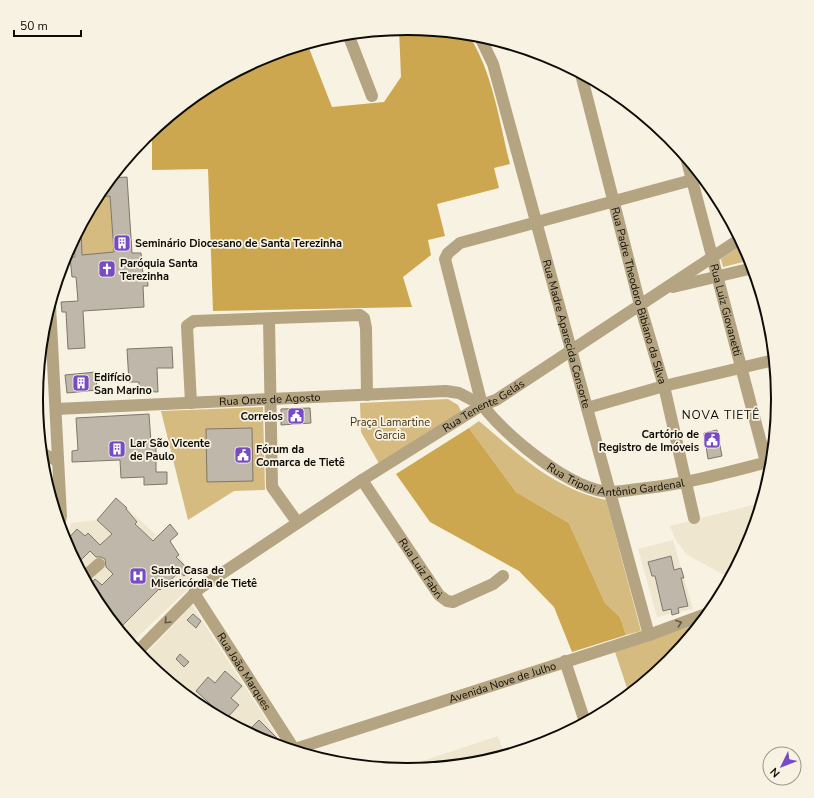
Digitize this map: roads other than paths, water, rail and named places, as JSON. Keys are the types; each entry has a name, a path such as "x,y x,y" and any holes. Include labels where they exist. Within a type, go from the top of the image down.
{"street":[{"path":"350,40 372,96"},
{"name":"Rua Madre Aparecida Consorte","path":"483,43 493,64 649,635"},
{"name":"Rua Padre Theodoro Bibiano da Silva","path":"583,81 640,305 664,386 694,518"},
{"path":"482,405 445,259 448,253 460,243 536,221 697,179"},
{"name":"Rua Luiz Giovanetti","path":"697,179 713,257 742,368 767,454"},
{"name":"Rua Tenente Gelás","path":"141,647 194,593 297,522 482,405 496,400 571,352 735,242"},
{"path":"666,288 747,269"},
{"path":"191,403 187,326 194,321 360,315 364,318 366,328 367,395"},
{"path":"269,318 272,487 297,522"},
{"path":"51,323 61,512"},
{"path":"587,408 664,386 769,361"},
{"name":"Rua Onze de Agosto","path":"56,409 446,391 459,393 482,405"},
{"name":"Rua Tripoli Antônio Gardenal","path":"482,405 492,418 554,469 573,480 610,492 685,482 765,462"},
{"path":"48,456 58,461"},
{"name":"Rua Luiz Fabri","path":"362,480 439,595 447,601 453,602 493,584 503,576"},
{"path":"88,573 99,564"},
{"name":"Rua João Marques","path":"194,593 290,744"},
{"name":"Avenida Nove de Julho","path":"300,747 649,635 699,617"},
{"path":"565,661 583,717"}],"place":[{"name":"Seminário Diocesano de Santa Terezinha","path":"122,243"},
{"name":"Paróquia Santa Terezinha","path":"107,269"},
{"name":"Edifício San Marino","path":"81,383"},
{"name":"Correios","path":"296,416"},
{"name":"Cartório de Registro de Imóveis","path":"712,440"},
{"name":"Lar São Vicente de Paulo","path":"117,449"},
{"name":"Fórum da Comarca de Tietê","path":"243,455"},
{"name":"Santa Casa de Misericórdia de Tietê","path":"138,576"}],"district":[{"name":"NOVA TIETÊ","path":"721,415"}],"park label":[{"name":"Praça Lamartine Garcia","path":"390,428"}]}
